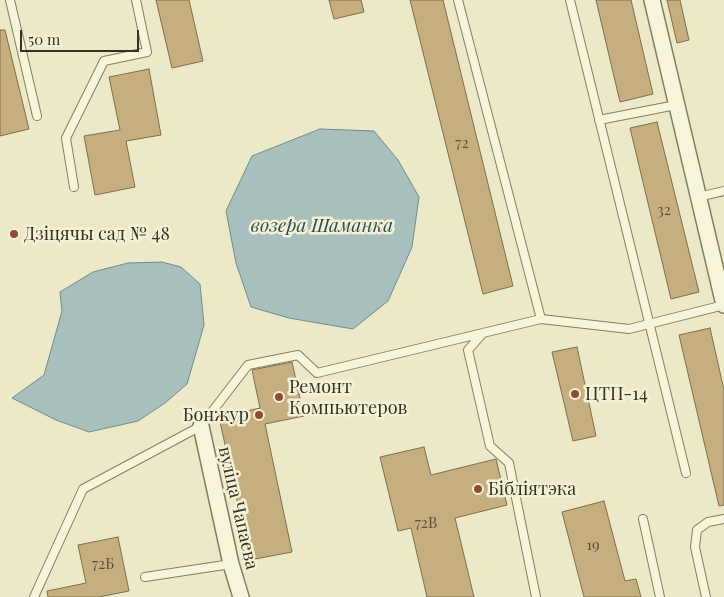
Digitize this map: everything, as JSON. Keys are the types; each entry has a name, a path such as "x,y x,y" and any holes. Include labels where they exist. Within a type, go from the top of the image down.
{"street":[{"path":"652,0 724,305"},
{"name":"вуліца Чапаева","path":"201,426 231,564 241,597"}],"lane":[{"path":"10,0 37,116"},
{"path":"74,187 66,138 104,61 147,52 136,0"},
{"path":"458,0 541,319"},
{"path":"570,0 686,473"},
{"path":"600,120 676,105"},
{"path":"698,197 724,191"},
{"path":"34,597 83,489 201,426 248,365 298,354 317,373 541,319 628,329 724,305"},
{"path":"484,332 468,350 490,446 509,463 536,597"},
{"path":"706,597 695,547 697,530 708,522 724,519"},
{"path":"643,520 660,597"},
{"path":"145,577 231,564"}],"water":[{"name":"возера Шаманка","path":"320,129 374,131 398,160 419,197 412,247 388,301 353,329 289,318 251,307 236,263 226,211 252,156"},
{"path":"162,262 181,267 200,284 204,325 187,384 165,403 138,421 89,432 56,420 12,398 44,375 62,311 60,292 93,272 128,263"}],"building":[{"path":"156,0 189,0 203,61 172,68"},
{"path":"329,0 361,0 364,12 334,19"},
{"path":"410,0 443,0 513,286 483,294"},
{"path":"596,0 631,0 653,94 620,102"},
{"path":"667,0 680,0 689,40 677,43"},
{"path":"0,30 5,30 29,129 0,136"},
{"path":"149,69 161,135 126,141 135,187 95,195 84,136 120,130 109,77"},
{"path":"657,122 699,292 671,299 630,128"},
{"path":"710,328 724,390 724,505 719,506 679,335"},
{"name":"ЦТП-14","path":"577,347 596,436 573,441 552,352"},
{"path":"292,362 304,416 265,424 292,552 250,560 219,417 260,408 252,370"},
{"path":"424,447 431,475 496,459 507,505 455,518 474,597 427,597 411,528 398,531 380,457"},
{"path":"604,501 625,581 636,579 641,597 584,597 562,512"},
{"path":"118,537 129,591 99,597 48,597 47,591 86,583 78,545"}],"place":[{"name":"Дзіцячы сад № 48","path":"14,234"},
{"name":"ЦТП-14","path":"575,394"},
{"name":"Ремонт Компьютеров","path":"279,397"},
{"name":"Бонжур","path":"259,415"},
{"name":"Бібліятэка","path":"478,489"}]}
